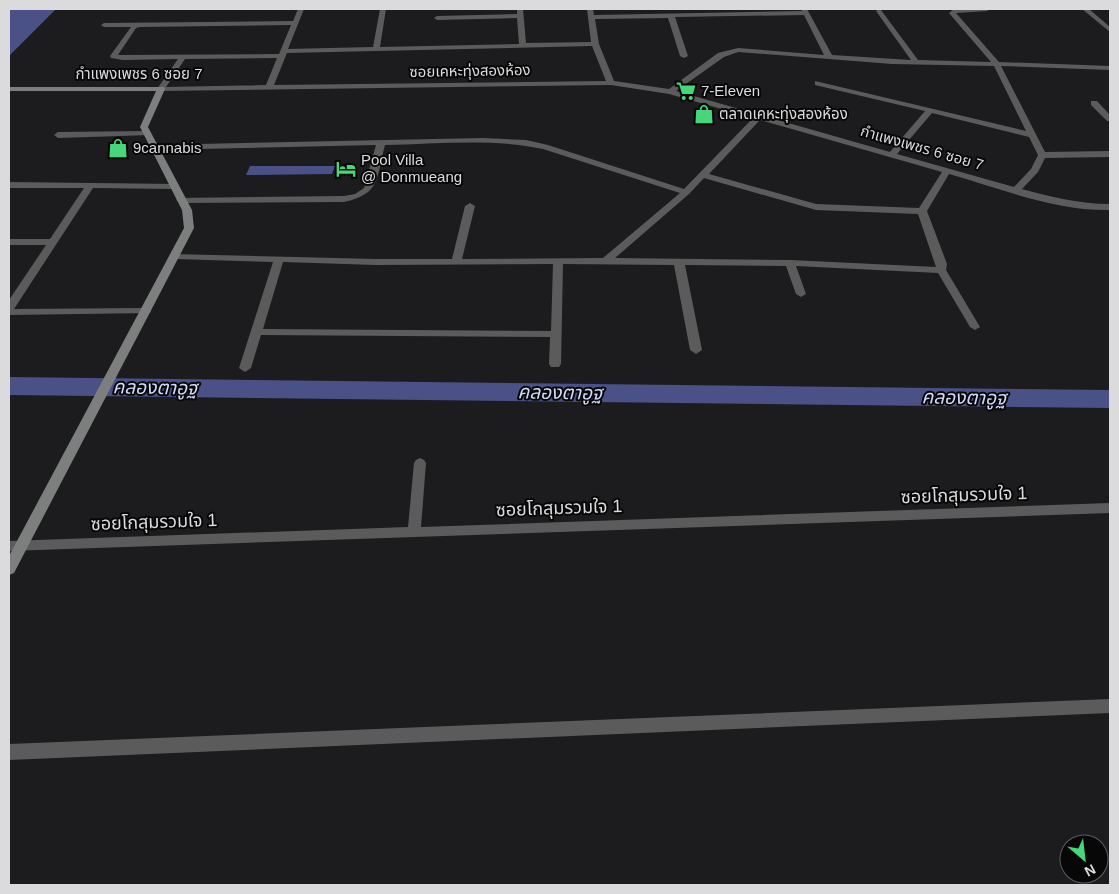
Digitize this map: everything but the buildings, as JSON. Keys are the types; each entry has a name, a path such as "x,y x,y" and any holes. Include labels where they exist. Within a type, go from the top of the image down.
{"street":[{"path":"269,88 301,9"},
{"path":"376,49 383,9"},
{"path":"987,9 956,10 952,13 996,63 1030,135 1042,155"},
{"path":"1085,9 1110,30"},
{"path":"611,83 595,44 591,13 671,15 806,11 828,55"},
{"path":"879,11 916,62"},
{"path":"437,18 520,12 523,46"},
{"path":"671,15 684,56"},
{"path":"104,25 295,23"},
{"path":"139,25 134,27 115,54 116,58 595,44"},
{"path":"670,92 721,55 730,51 755,50 916,62 1110,68"},
{"path":"9,569 15,546 94,408 190,228 187,210 144,127 161,89 183,57"},
{"name":"ซอยเคหะทุ่งสองห้อง","path":"269,88 611,83 670,92"},
{"path":"818,83 1030,135"},
{"name":"กำแพงเพชร 6 ซอย 7","path":"9,90 269,88"},
{"name":"กำแพงเพชร 6 ซอย 7","path":"670,92 1061,204 1090,208 1110,207"},
{"path":"1094,103 1106,111 1110,119"},
{"path":"892,155 930,110"},
{"path":"606,261 686,192 759,117"},
{"path":"58,135 147,134"},
{"path":"154,147 483,141 526,143 545,147 686,192"},
{"path":"182,200 344,199 358,196 368,189 381,143"},
{"path":"1042,155 1110,154"},
{"path":"1016,190 1035,170 1042,155"},
{"path":"922,211 947,171"},
{"path":"703,175 816,207 922,211"},
{"path":"9,185 174,186"},
{"path":"9,308 90,186"},
{"path":"456,262 470,206"},
{"path":"922,211 942,264 941,270 975,327"},
{"path":"9,242 52,242"},
{"path":"175,256 456,262 790,263 941,270"},
{"path":"245,368 279,259"},
{"path":"556,364 558,262"},
{"path":"678,262 696,350"},
{"path":"790,263 801,294"},
{"path":"9,312 146,311"},
{"path":"256,332 556,334"},
{"path":"414,532 420,463"},
{"name":"ซอยโกสุมรวมใจ 1","path":"15,546 1110,508"},
{"path":"9,752 1110,706"}],"water":[{"path":"9,9 56,9 9,56"},
{"path":"250,166 335,166 332,174 246,175"}],"waterway":[{"name":"คลองตาอูฐ","path":"9,386 1110,399"}],"place":[{"name":"7-Eleven","path":"686,91"},
{"name":"ตลาดเคหะทุ่งสองห้อง","path":"704,114"},
{"name":"9cannabis","path":"118,148"},
{"name":"Pool Villa @ Donmueang","path":"346,169"}]}
